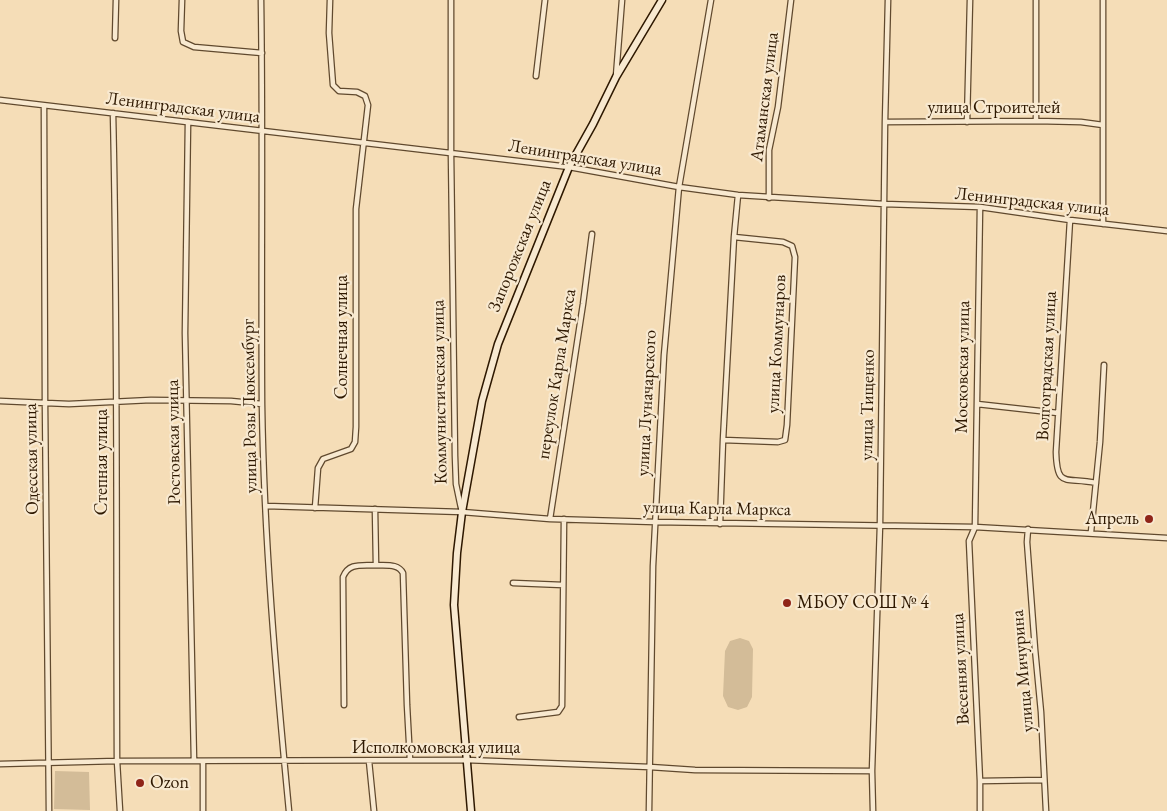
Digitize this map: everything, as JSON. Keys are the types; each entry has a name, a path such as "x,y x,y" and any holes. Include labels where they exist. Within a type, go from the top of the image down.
{"main road":[{"path":"616,77 662,0"},
{"name":"Запорожская улица","path":"462,512 482,401 498,344 569,167 616,77"},
{"name":"Коммунистическая улица","path":"462,512 454,605 471,811"}],"street":[{"path":"115,38 116,0"},
{"path":"182,0 180,31 183,42 194,47 262,53"},
{"name":"улица Розы Люксембург","path":"261,0 263,131 262,404 266,506 278,687 290,811"},
{"path":"330,0 329,33 333,85 339,91 357,92 365,96 368,105 364,144"},
{"name":"Коммунистическая улица","path":"452,0 451,153 455,456 456,484 462,512"},
{"path":"536,76 546,0"},
{"name":"Запорожская улица","path":"616,77 622,0"},
{"name":"улица Луначарского","path":"649,811 650,656 664,354 679,187 710,0"},
{"name":"Атаманская улица","path":"769,198 769,150 778,107 791,0"},
{"name":"улица Тищенко","path":"873,811 872,772 880,525 888,0"},
{"path":"967,122 970,0"},
{"path":"1036,0 1036,121"},
{"path":"1104,0 1104,224"},
{"name":"Ленинградская улица","path":"0,100 569,167 679,187 738,195 884,204 980,207 1167,231"},
{"name":"Одесская улица","path":"44,106 49,811"},
{"name":"Степная улица","path":"113,113 116,252 117,761 120,811"},
{"name":"улица Строителей","path":"885,122 1036,121 1081,122 1103,125"},
{"name":"Ростовская улица","path":"188,122 185,271 186,401 194,761"},
{"name":"Солнечная улица","path":"315,508 318,468 323,458 351,449 354,442 356,427 356,209 364,144"},
{"path":"720,524 734,237 738,195"},
{"name":"Московская улица","path":"975,527 980,207"},
{"name":"Волгоградская улица","path":"1070,220 1056,452 1058,475 1064,479 1096,483"},
{"name":"переулок Карла Маркса","path":"550,518 592,234"},
{"name":"улица Коммунаров","path":"723,440 778,442 785,440 787,425 795,257 792,246 783,242 734,237"},
{"path":"1091,532 1100,442 1104,365"},
{"path":"0,401 69,404 151,400 231,401 262,404"},
{"path":"977,404 1058,413"},
{"name":"улица Карла Маркса","path":"266,506 462,512 564,519 720,524 975,527 1091,532 1167,538"},
{"path":"375,509 376,565"},
{"path":"519,716 558,712 562,706 564,519"},
{"name":"Весенняя улица","path":"975,527 969,541 980,811"},
{"name":"улица Мичурина","path":"1028,529 1027,542 1041,712 1046,811"},
{"path":"344,705 343,577 346,570 352,566 396,566 401,568 403,573 406,705 410,760"},
{"path":"513,583 563,585"},
{"name":"Исполкомовская улица","path":"0,764 117,761 466,760 650,766 695,770 872,772"},
{"path":"203,811 204,761"},
{"path":"369,761 374,811"},
{"path":"980,781 1044,780"}],"shaded area":[{"path":"740,638 749,641 753,649 752,697 747,707 738,710 728,707 723,696 725,651 730,641"},
{"path":"55,771 89,772 90,810 54,809"}],"place":[{"name":"Апрель","path":"1149,519"},
{"name":"МБОУ СОШ № 4","path":"787,603"},
{"name":"Ozon","path":"140,783"}]}
